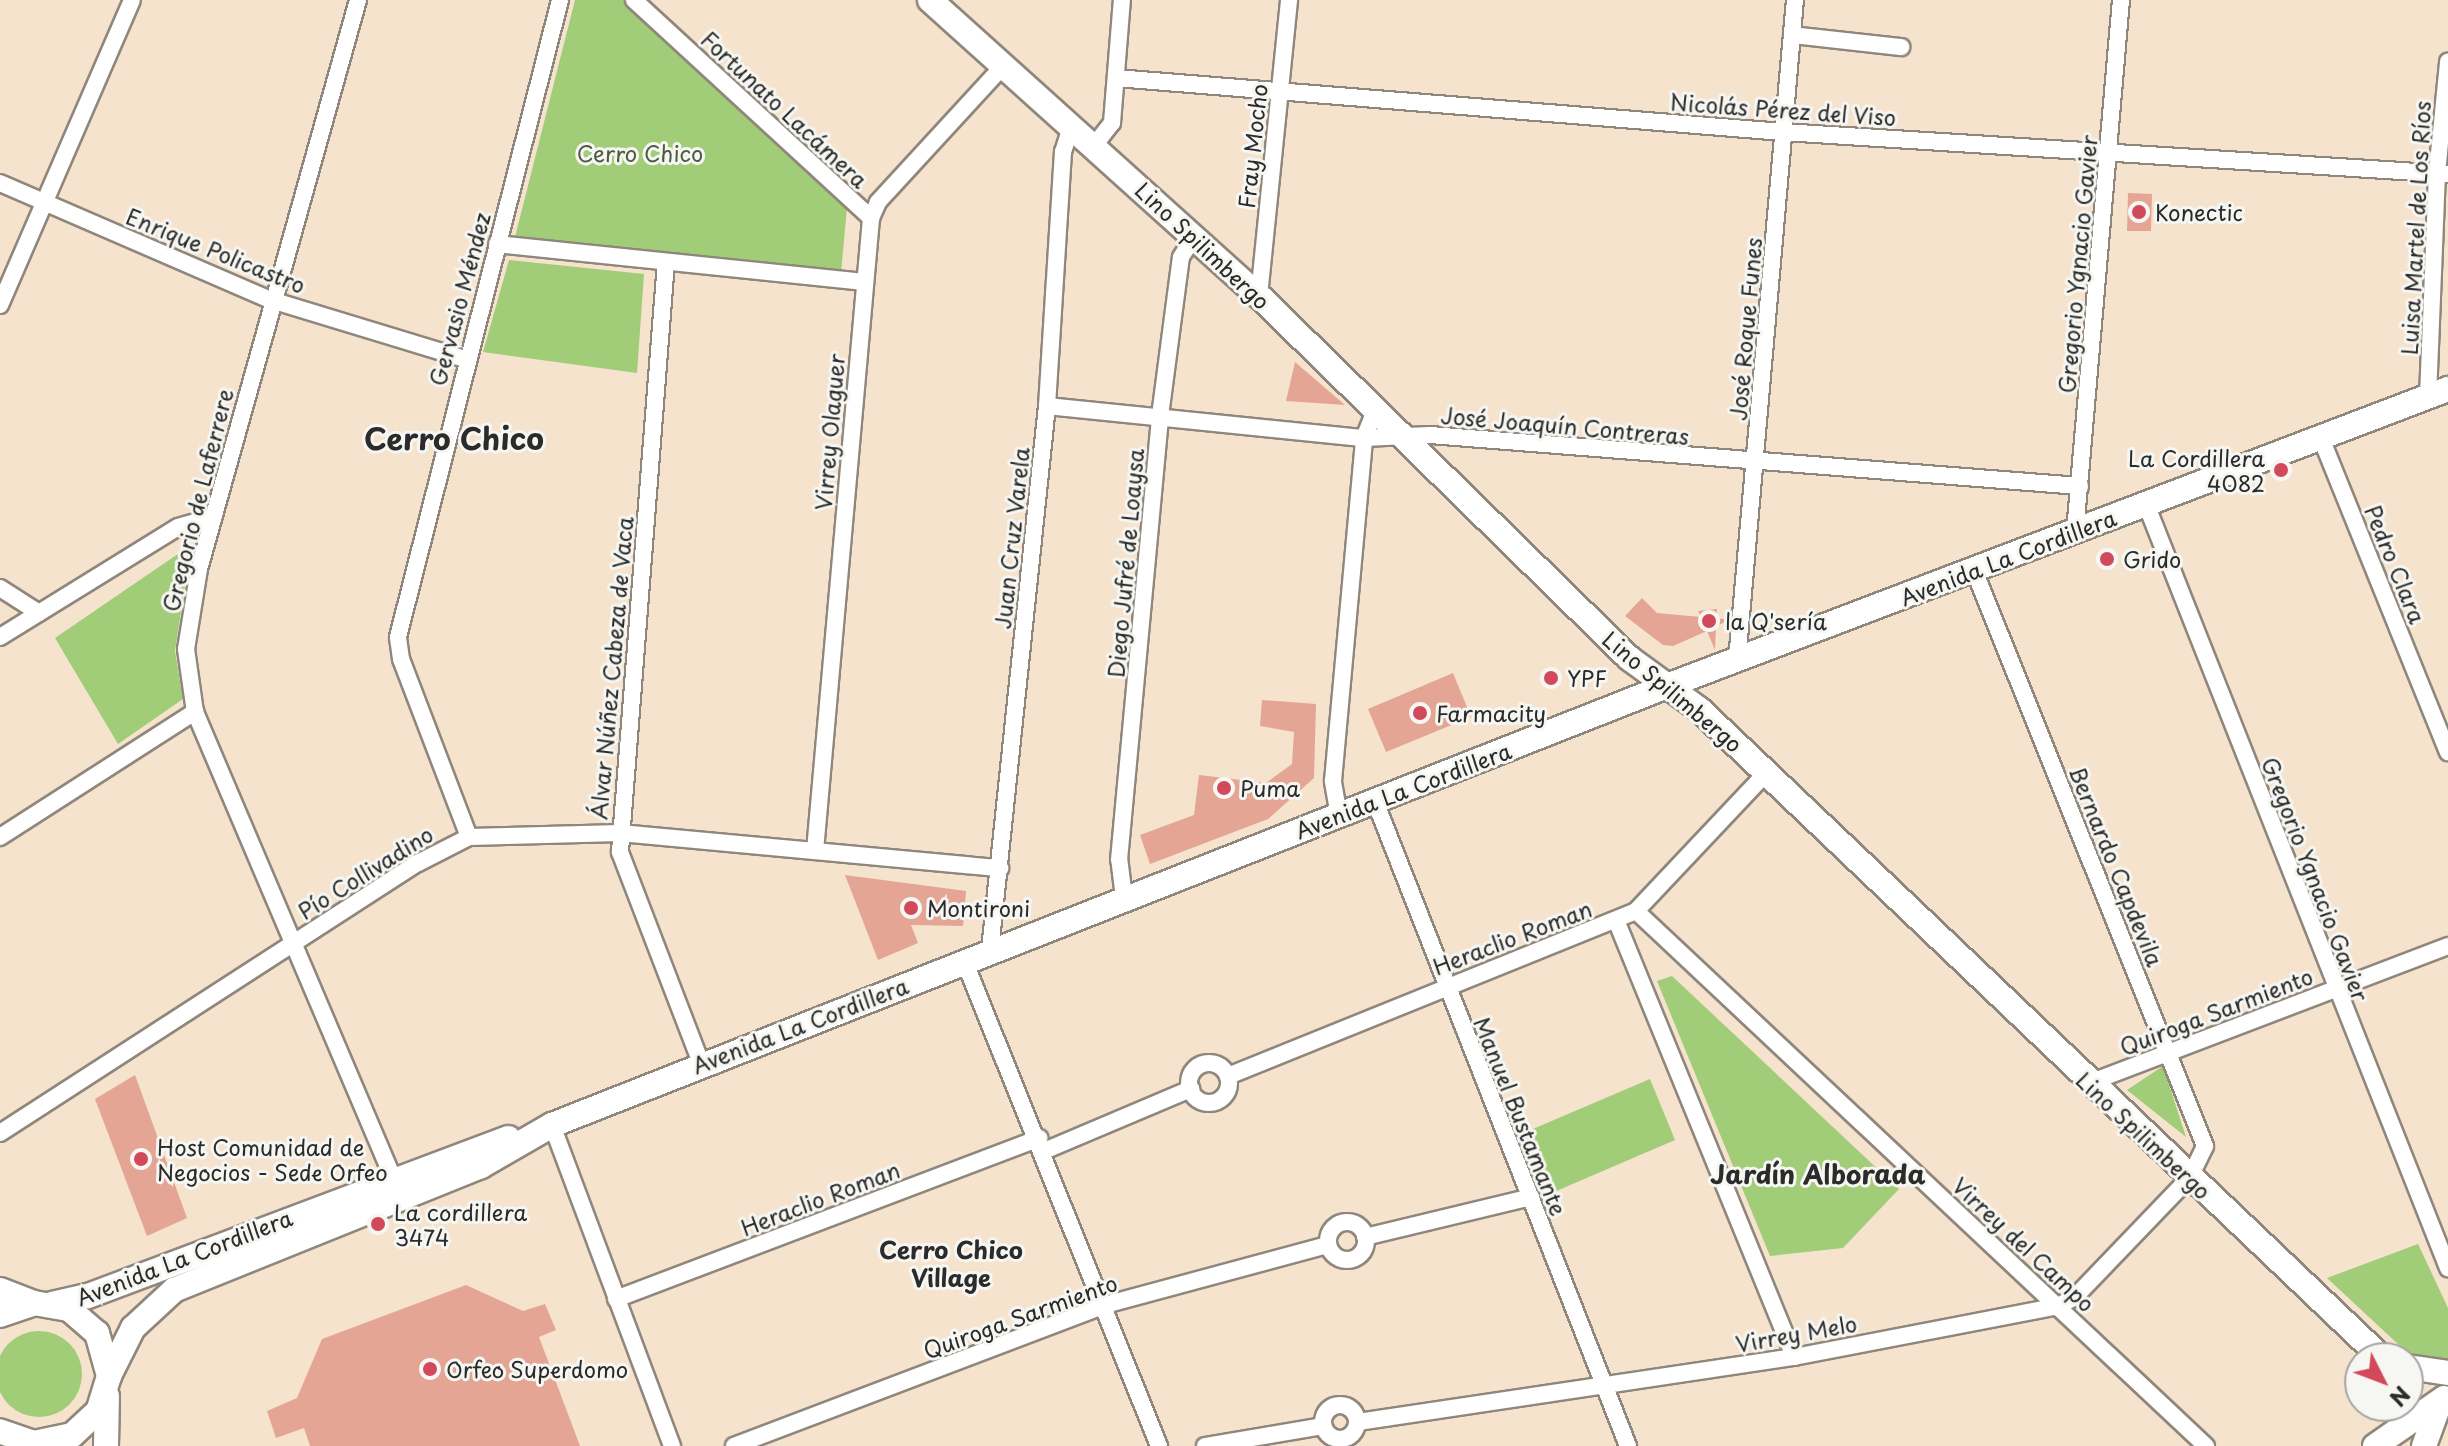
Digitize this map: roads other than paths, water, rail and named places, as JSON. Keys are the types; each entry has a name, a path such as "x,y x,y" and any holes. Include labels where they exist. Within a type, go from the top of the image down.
{"main road":[{"name":"Lino Spilimbergo","path":"930,0 1070,131 1093,147 1259,296 1629,658 1667,686 1767,772 2089,1083 2367,1342"},
{"name":"Avenida La Cordillera","path":"0,1315 88,1296 393,1178 547,1128 701,1063 1667,686 2438,393"},
{"name":"Avenida La Cordillera","path":"109,1381 124,1339 174,1290 481,1166 547,1128"},
{"path":"0,1290 77,1314 97,1333 109,1381 106,1446"},
{"path":"2424,1369 2448,1373"},
{"path":"0,1431 32,1444 50,1442 78,1431 98,1411 109,1381"},
{"path":"2424,1405 2446,1396"},
{"path":"2424,1446 2432,1417 2446,1396"},
{"path":"2375,1446 2400,1422"},
{"path":"2415,1422 2424,1446"}],"street":[{"path":"0,305 132,0"},
{"name":"Gregorio de Laferrere","path":"358,0 271,300 187,626 195,712 393,1178"},
{"name":"Gervasio Méndez","path":"469,837 401,659 398,637 465,359 560,0"},
{"name":"Fortunato Lacámera","path":"634,0 871,218"},
{"path":"1093,147 1109,132 1122,0"},
{"name":"Fray Mocho","path":"1259,296 1289,0"},
{"name":"José Roque Funes","path":"1737,661 1795,0"},
{"name":"Gregorio Ygnacio Gavier","path":"2075,532 2121,0"},
{"path":"1792,35 1901,47"},
{"name":"Luisa Martel de Los Ríos","path":"2438,393 2448,62"},
{"name":"Virrey Olaguer","path":"815,851 871,218 878,202 1002,67"},
{"name":"Nicolás Pérez del Viso","path":"1116,78 1280,95 1783,132 2443,173"},
{"name":"Juan Cruz Varela","path":"990,950 1047,406 1063,152 1070,131"},
{"name":"Enrique Policastro","path":"0,183 271,300 465,359"},
{"name":"Diego Jufré de Loaysa","path":"1124,898 1119,860 1160,416 1181,257 1194,237"},
{"path":"497,244 864,282"},
{"name":"Álvar Núñez Cabeza de Vaca","path":"666,262 620,833 624,865 701,1063"},
{"name":"José Joaquín Contreras","path":"1047,406 1364,438 1405,436 2080,486"},
{"path":"1339,816 1333,781 1364,438 1376,409"},
{"name":"Pedro Clara","path":"2321,438 2448,752"},
{"name":"Gregorio Ygnacio Gavier","path":"2146,504 2448,1268"},
{"path":"0,637 178,527 214,517"},
{"name":"Bernardo Capdevila","path":"1974,570 2205,1146 2190,1177"},
{"path":"0,588 39,613"},
{"path":"0,837 195,712"},
{"name":"Heraclio Roman","path":"1228,1076 1636,911 1767,772"},
{"name":"Manuel Bustamante","path":"1375,801 1628,1446"},
{"name":"Pío Collivadino","path":"0,1133 418,863 469,837 620,833 1000,868"},
{"name":"Virrey del Campo","path":"1636,911 2206,1446"},
{"path":"1616,920 1794,1357"},
{"name":"Quiroga Sarmiento","path":"2089,1083 2448,946"},
{"path":"964,960 1041,1145 1159,1446"},
{"name":"Heraclio Roman","path":"1213,1063 1228,1076 1226,1094 1216,1101 1204,1102 1191,1089 1191,1076 1200,1065 1213,1063"},
{"name":"Heraclio Roman","path":"616,1299 1191,1089"},
{"path":"547,1128 672,1446"},
{"name":"Virrey Melo","path":"1358,1422 1794,1357 2058,1306 2075,1297 2190,1177"},
{"name":"Quiroga Sarmiento","path":"1365,1237 1531,1197"},
{"name":"Quiroga Sarmiento","path":"1340,1223 1353,1223 1365,1237 1361,1254 1350,1260 1334,1255 1328,1245 1330,1232 1340,1223"},
{"name":"Quiroga Sarmiento","path":"734,1446 1105,1305 1328,1245"},
{"name":"Virrey Melo","path":"1323,1426 1328,1409 1338,1404 1349,1407 1358,1422"},
{"name":"Virrey Melo","path":"1205,1446 1323,1426 1339,1439 1350,1436 1358,1422"}],"place":[{"name":"Konectic","path":"2139,212"},
{"name":"La Cordillera 4082","path":"2281,470"},
{"name":"Grido","path":"2107,559"},
{"name":"la Q'sería","path":"1709,621"},
{"name":"YPF","path":"1551,678"},
{"name":"Farmacity","path":"1420,713"},
{"name":"Puma","path":"1224,788"},
{"name":"Montironi","path":"911,908"},
{"name":"Host Comunidad de Negocios - Sede Orfeo","path":"141,1159"},
{"name":"La cordillera 3474","path":"378,1224"},
{"name":"Orfeo Superdomo","path":"430,1369"}],"district":[{"name":"Cerro Chico","path":"454,438"},
{"name":"Jardín Alborada","path":"1818,1174"},
{"name":"Cerro Chico Village","path":"951,1264"}]}
